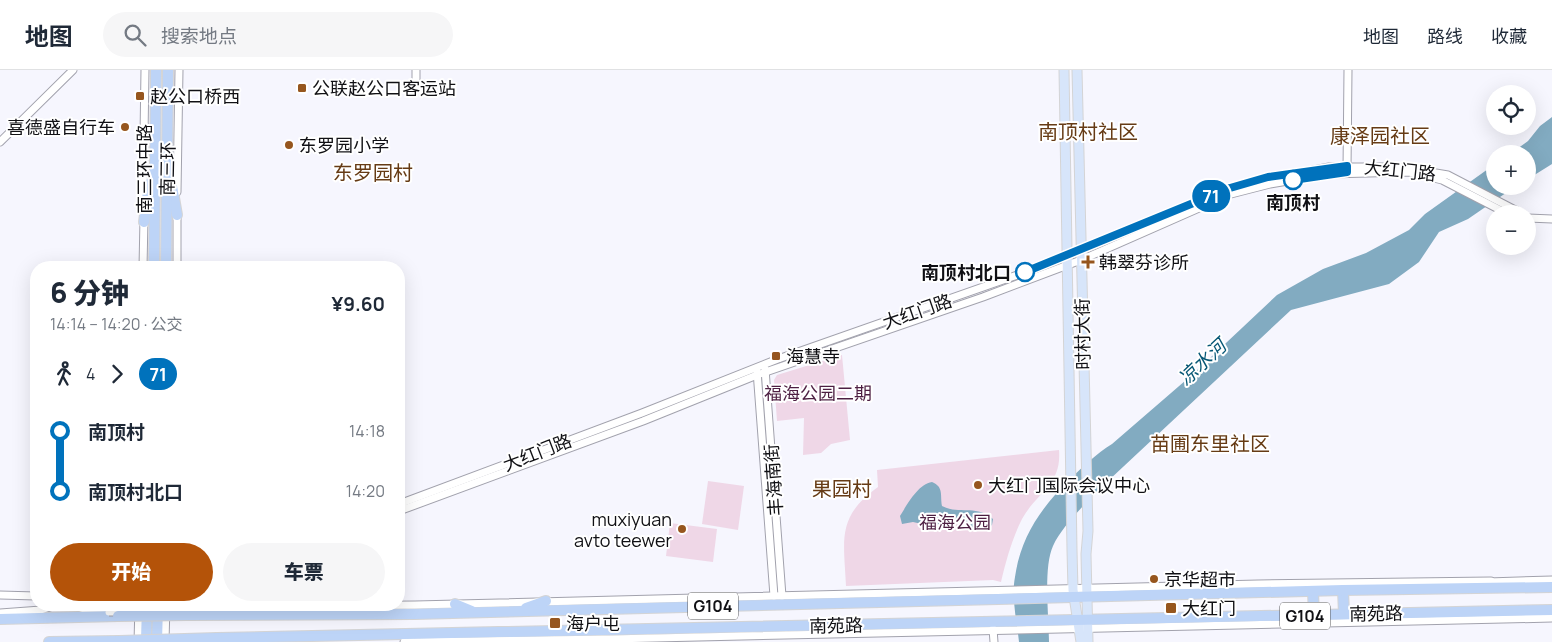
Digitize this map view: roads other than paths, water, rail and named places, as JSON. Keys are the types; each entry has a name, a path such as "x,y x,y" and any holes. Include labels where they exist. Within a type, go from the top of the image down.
{"highway":[{"name":"南三环","path":"154,163 156,70"},
{"name":"南三环","path":"166,261 168,70"},
{"path":"168,162 177,215"},
{"path":"144,222 146,197 154,163"},
{"name":"南三环中路","path":"154,163 154,261"},
{"name":"南苑路","path":"182,612 308,616 475,613 729,606 924,596 1314,592 1552,587"},
{"path":"1343,590 1344,614"},
{"path":"1314,592 1314,615"},
{"path":"714,598 729,606"},
{"path":"673,599 690,607"},
{"path":"518,612 546,601"},
{"path":"455,604 475,613"},
{"name":"南苑路","path":"119,641 213,640 317,634 940,622 981,625 1083,624 1344,614 1552,610"},
{"path":"146,642 147,611"},
{"path":"157,642 158,611"},
{"path":"287,611 308,616"},
{"name":"G104","path":"0,619 182,612"},
{"path":"940,622 955,630"},
{"path":"294,642 317,634"},
{"name":"G104","path":"49,642 119,641"}],"main road":[{"name":"时村大街","path":"1064,70 1072,550 1074,594 1083,624"},
{"name":"时村大街","path":"1077,70 1088,531 1083,624"},
{"path":"1081,642 1083,624"},
{"path":"1083,624 1088,642"}],"street":[{"path":"0,142 73,70"},
{"name":"南三环中路","path":"143,261 145,70"},
{"name":"南三环中路","path":"177,261 179,70"},
{"path":"416,70 416,79"},
{"path":"1347,169 1348,70"},
{"name":"大红门路","path":"765,368 983,297 1067,265 1081,255 1231,194 1293,180 1347,169 1415,168 1441,173 1459,180 1509,205"},
{"name":"大红门路","path":"1347,169 1416,173 1436,178 1490,205"},
{"path":"1536,218 1552,219"},
{"name":"大红门路","path":"405,509 634,424 765,368 1067,255 1081,255"},
{"name":"丰海南街","path":"765,368 782,596"},
{"name":"大红门路","path":"405,502 757,372"},
{"name":"丰海南街","path":"757,372 774,596"},
{"path":"1086,593 1258,584 1552,580"},
{"path":"1478,588 1491,581"},
{"path":"0,595 30,596"},
{"path":"405,604 774,596 924,596"},
{"path":"0,613 30,611"},
{"path":"90,611 114,614"},
{"path":"138,642 139,611"},
{"path":"165,642 166,611"},
{"path":"182,612 190,611"},
{"path":"1083,624 1552,618"},
{"path":"404,642 784,638 955,630 981,625 993,629 1011,625"},
{"path":"993,629 994,642"}],"water":[{"path":"1552,117 1552,164 1536,174 1536,145 1522,145 1533,135 1536,135 1536,131"},
{"path":"1486,170 1486,195 1503,195 1468,219 1439,232 1419,262 1389,284 1291,310 1093,495 1071,519 1053,546 1050,555 1047,579 1049,642 1019,642 1014,585 1022,548 1042,511 1071,478 1193,374 1277,295 1323,269 1366,253 1409,230 1425,214"},
{"path":"932,482 940,489 942,506 948,509 980,512 993,519 992,525 986,529 975,529 948,515 939,524 931,526 913,522 902,524 900,516 910,501 922,487"}],"place":[{"name":"公联赵公口客运站","path":"302,88"},
{"name":"赵公口桥西","path":"140,96"},
{"name":"喜德盛自行车","path":"125,127"},
{"name":"东罗园小学","path":"289,145"},
{"name":"南顶村","path":"1293,180"},
{"name":"韩翠芬诊所","path":"1088,262"},
{"name":"南顶村北口","path":"1025,272"},
{"name":"海慧寺","path":"776,356"},
{"name":"大红门国际会议中心","path":"978,485"},
{"name":"muxiyuan avto teewer","path":"682,529"},
{"name":"京华超市","path":"1154,579"},
{"name":"大红门","path":"1171,608"},
{"name":"海户屯","path":"555,623"}],"district":[{"name":"南顶村社区","path":"1088,131"},
{"name":"康泽园社区","path":"1380,135"},
{"name":"东罗园村","path":"373,172"},
{"name":"苗圃东里社区","path":"1210,443"},
{"name":"果园村","path":"842,488"}],"water label":[{"name":"凉水河","path":"1202,362"}],"park label":[{"name":"福海公园二期","path":"818,393"},
{"name":"福海公园","path":"955,522"}]}
